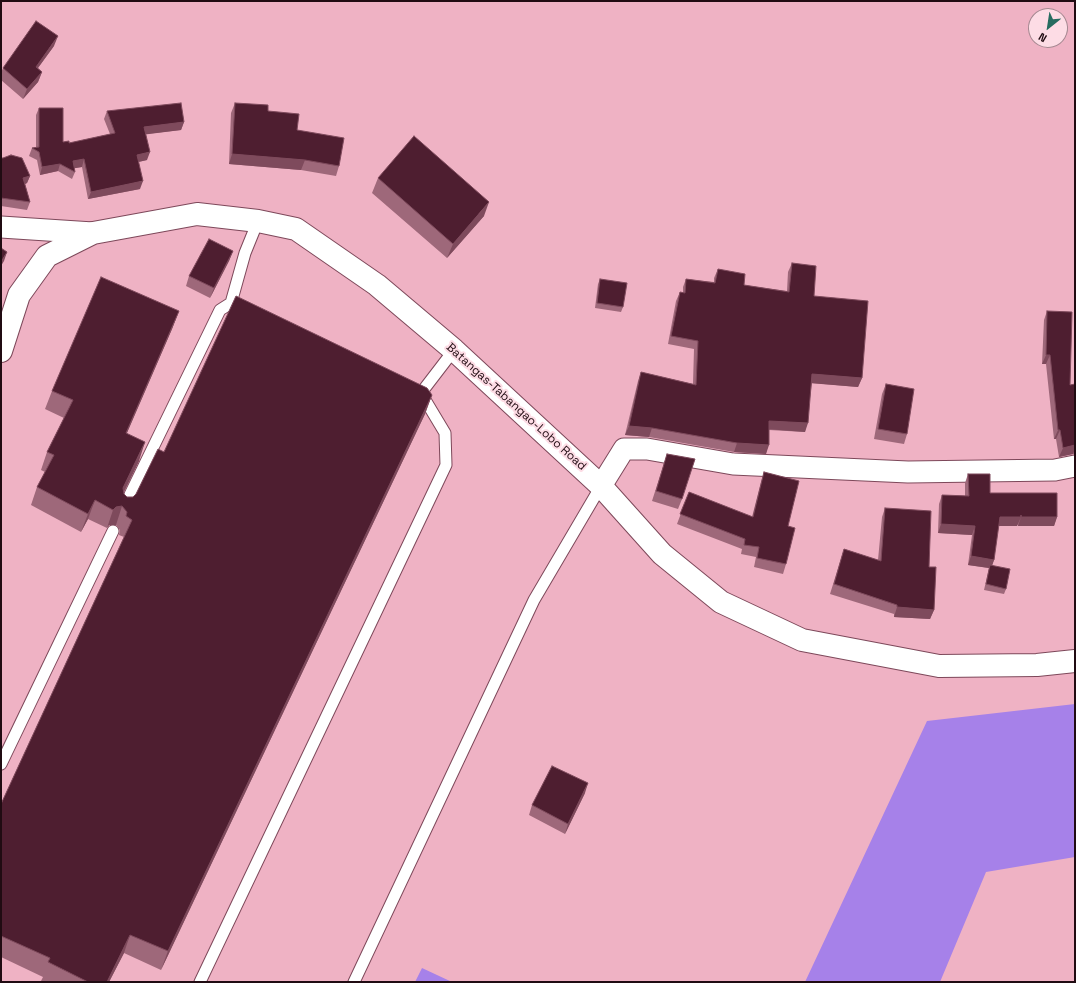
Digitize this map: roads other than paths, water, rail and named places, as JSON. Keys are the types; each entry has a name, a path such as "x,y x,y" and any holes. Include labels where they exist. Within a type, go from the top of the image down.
{"main road":[{"name":"Batangas-Tabangao-Lobo Road","path":"1,352 19,295 47,256 92,233 196,214 258,221 296,229 377,285 454,350 601,486 662,554 721,602 802,640 939,666 1037,664 1075,661"}],"street":[{"path":"1,227 92,233"},
{"path":"601,486 624,448 647,449 733,464 908,472 1055,470 1075,466"}],"lane":[{"path":"123,509 220,310 231,303 245,254 258,221"},
{"path":"231,303 254,312"},
{"path":"200,982 446,465 445,433 418,392 454,350"},
{"path":"354,982 534,600 601,486"},
{"path":"1,764 113,531"}]}
